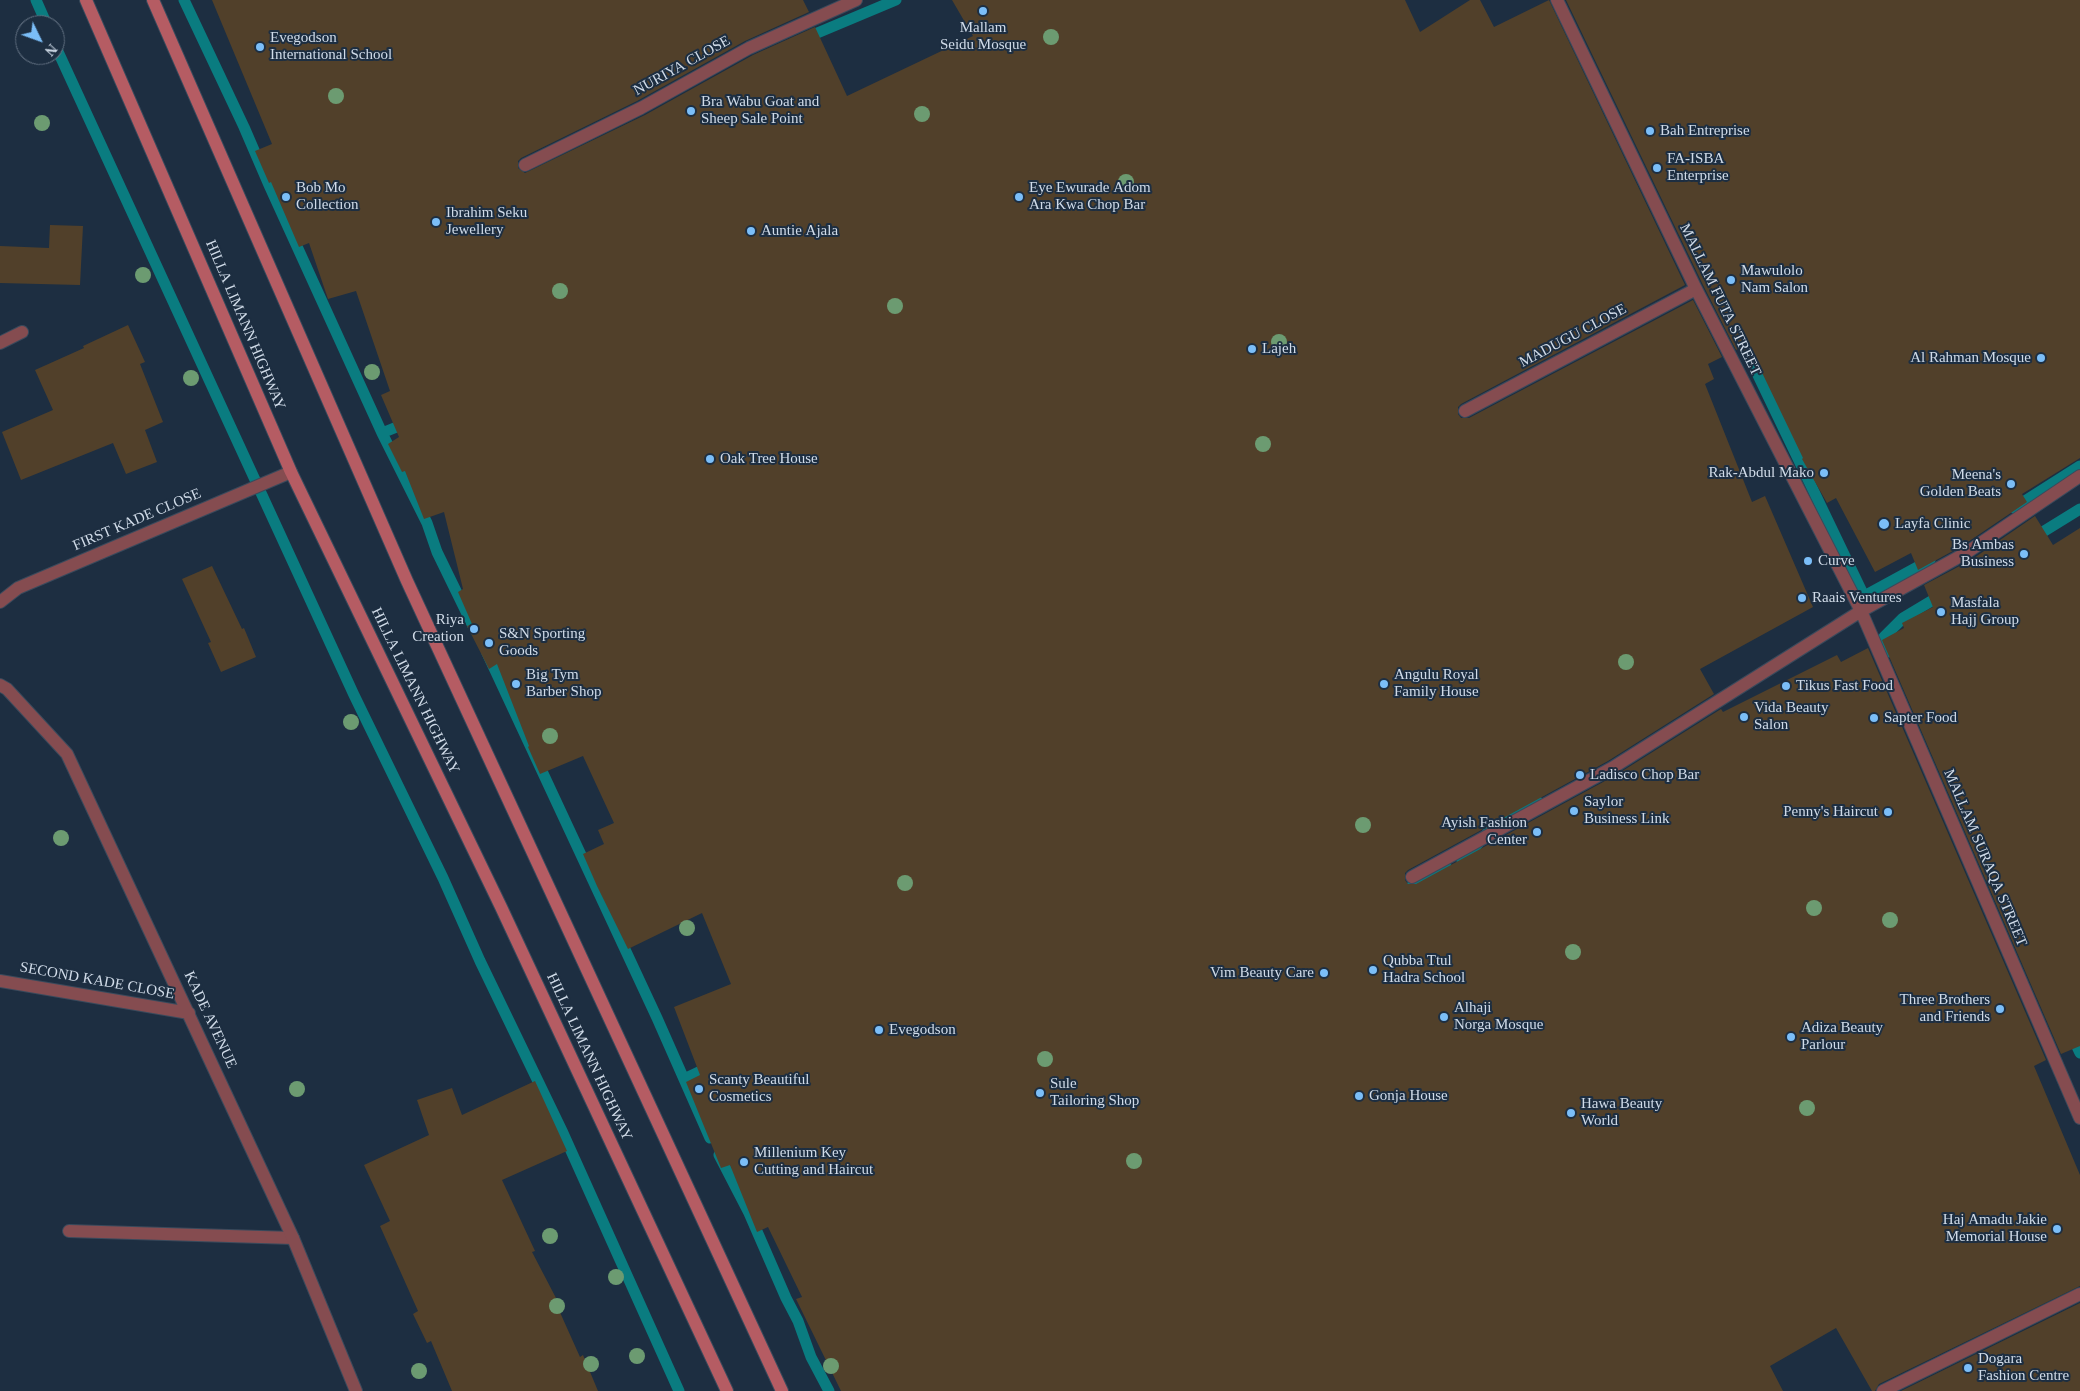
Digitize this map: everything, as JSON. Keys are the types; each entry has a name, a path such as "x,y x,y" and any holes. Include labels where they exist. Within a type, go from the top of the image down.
{"main road":[{"name":"HILLA LIMANN HIGHWAY","path":"86,0 291,472 501,907 727,1391"},
{"path":"153,0 407,581 782,1391"}],"street":[{"name":"NURIYA CLOSE","path":"525,165 641,108 749,48 856,0"},
{"name":"MALLAM FUTA STREET","path":"1557,0 1696,289 1861,611"},
{"name":"MADUGU CLOSE","path":"1465,412 1696,289"},
{"path":"0,343 22,332"},
{"name":"FIRST KADE CLOSE","path":"0,602 18,588 291,472"},
{"path":"1412,877 1612,768 1861,611 1966,553 2080,476"},
{"name":"MALLAM SURAQA STREET","path":"1861,611 2080,1118"},
{"name":"KADE AVENUE","path":"0,685 7,689 67,754 294,1238 356,1391"},
{"name":"SECOND KADE CLOSE","path":"0,981 189,1013"},
{"path":"69,1231 294,1238"},
{"path":"1883,1391 2080,1294"}],"building":[{"path":"212,0 803,0 809,12 745,41 637,101 521,158 518,161 518,168 525,173 645,115 753,55 815,27 847,96 973,36 952,0 1405,0 1420,32 1470,0 1480,0 1494,27 1549,0 1685,285 1461,404 1458,407 1458,414 1461,418 1469,418 1693,300 1722,357 1708,364 1714,379 1705,384 1752,502 1765,496 1813,607 1700,669 1714,694 1608,761 1408,870 1405,873 1405,880 1408,884 1416,884 1616,775 1721,709 1723,712 1837,655 1841,662 1868,648 2046,1060 2034,1066 2080,1175 2080,1286 1879,1384 1875,1391 1872,1391 1836,1328 1770,1366 1783,1391 841,1391 796,1299 802,1297 768,1227 757,1232 730,1165 721,1168 686,1082 700,1075 674,1007 731,984 702,913 628,949 583,854 604,844 598,830 614,823 583,756 540,774 497,664 489,669 467,626 472,624 458,592 463,589 444,512 424,519 405,471 402,472 388,444 399,437 381,395 390,391 356,291 328,299 309,243 299,247 271,182 269,183 255,151 272,144"},
{"path":"1566,0 2080,0 2080,458 2022,494 2027,502 1962,546 1918,570 1911,553 1875,572 1836,498 1827,503 1802,459 1755,358 1746,363 1738,349 1736,350"},
{"path":"50,225 83,226 80,285 0,283 0,246 49,248"},
{"path":"128,325 145,362 140,364 163,422 145,430 157,462 126,474 113,443 21,480 2,432 53,410 35,370 84,348 83,346"},
{"path":"2035,516 2053,545 2080,528 2080,1046 2061,1054 1882,640 1904,628 1902,623 1933,607 1924,585 1971,560"},
{"path":"212,566 242,629 244,628 256,657 221,672 208,643 211,642 182,579"},
{"path":"535,1081 567,1151 502,1180 535,1251 532,1252 556,1298 554,1299 580,1357 583,1355 598,1391 452,1391 431,1341 427,1343 413,1314 418,1311 380,1226 390,1221 364,1165 429,1135 417,1100 452,1088 462,1115"},
{"path":"2080,1303 2080,1391 1901,1391"}],"waterway":[{"path":"36,0 43,15"},
{"path":"184,0 244,127 382,433 427,523 437,552 475,630"},
{"path":"803,39 896,0"},
{"path":"64,65 354,695 443,878 480,961 563,1133 679,1391"},
{"path":"1745,348 1864,596 1930,560"},
{"path":"382,433 409,422"},
{"path":"2014,508 2080,466"},
{"path":"2033,538 2080,509"},
{"path":"1890,652 1884,637 1903,618 1943,594"},
{"path":"487,653 657,1018 710,1138"},
{"path":"1462,862 1497,822 1538,802"},
{"path":"1403,891 1447,868"},
{"path":"2071,1034 2080,1053"},
{"path":"684,1079 703,1070 709,1064"},
{"path":"719,1155 749,1213 798,1321 811,1357 829,1391"}],"place":[{"name":"Mallam Seidu Mosque","path":"983,11"},
{"name":"Evegodson International School","path":"260,47"},
{"name":"Bra Wabu Goat and Sheep Sale Point","path":"691,111"},
{"name":"Bah Entreprise","path":"1650,131"},
{"name":"FA-ISBA Enterprise","path":"1657,168"},
{"name":"Bob Mo Collection","path":"286,197"},
{"name":"Eye Ewurade Adom Ara Kwa Chop Bar","path":"1019,197"},
{"name":"Ibrahim Seku Jewellery","path":"436,222"},
{"name":"Auntie Ajala","path":"751,231"},
{"name":"Mawulolo Nam Salon","path":"1731,280"},
{"name":"Lajeh","path":"1252,349"},
{"name":"Al Rahman Mosque","path":"2041,358"},
{"name":"Oak Tree House","path":"710,459"},
{"name":"Rak-Abdul Mako","path":"1824,473"},
{"name":"Meena's Golden Beats","path":"2011,484"},
{"name":"Layfa Clinic","path":"1884,524"},
{"name":"Bs Ambas Business","path":"2024,554"},
{"name":"Curve","path":"1808,561"},
{"name":"Raais Ventures","path":"1802,598"},
{"name":"Masfala Hajj Group","path":"1941,612"},
{"name":"Riya Creation","path":"474,629"},
{"name":"S&N Sporting Goods","path":"489,643"},
{"name":"Big Tym Barber Shop","path":"516,684"},
{"name":"Angulu Royal Family House","path":"1384,684"},
{"name":"Tikus Fast Food","path":"1786,686"},
{"name":"Vida Beauty Salon","path":"1744,717"},
{"name":"Sapter Food","path":"1874,718"},
{"name":"Ladisco Chop Bar","path":"1580,775"},
{"name":"Saylor Business Link","path":"1574,811"},
{"name":"Penny's Haircut","path":"1888,812"},
{"name":"Ayish Fashion Center","path":"1537,832"},
{"name":"Qubba Ttul Hadra School","path":"1373,970"},
{"name":"Vim Beauty Care","path":"1324,973"},
{"name":"Three Brothers and Friends","path":"2000,1009"},
{"name":"Alhaji Norga Mosque","path":"1444,1017"},
{"name":"Evegodson","path":"879,1030"},
{"name":"Adiza Beauty Parlour","path":"1791,1037"},
{"name":"Scanty Beautiful Cosmetics","path":"699,1089"},
{"name":"Sule Tailoring Shop","path":"1040,1093"},
{"name":"Gonja House","path":"1359,1096"},
{"name":"Hawa Beauty World","path":"1571,1113"},
{"name":"Millenium Key Cutting and Haircut","path":"744,1162"},
{"name":"Haj Amadu Jakie Memorial House","path":"2057,1229"},
{"name":"Dogara Fashion Centre","path":"1968,1368"}]}
